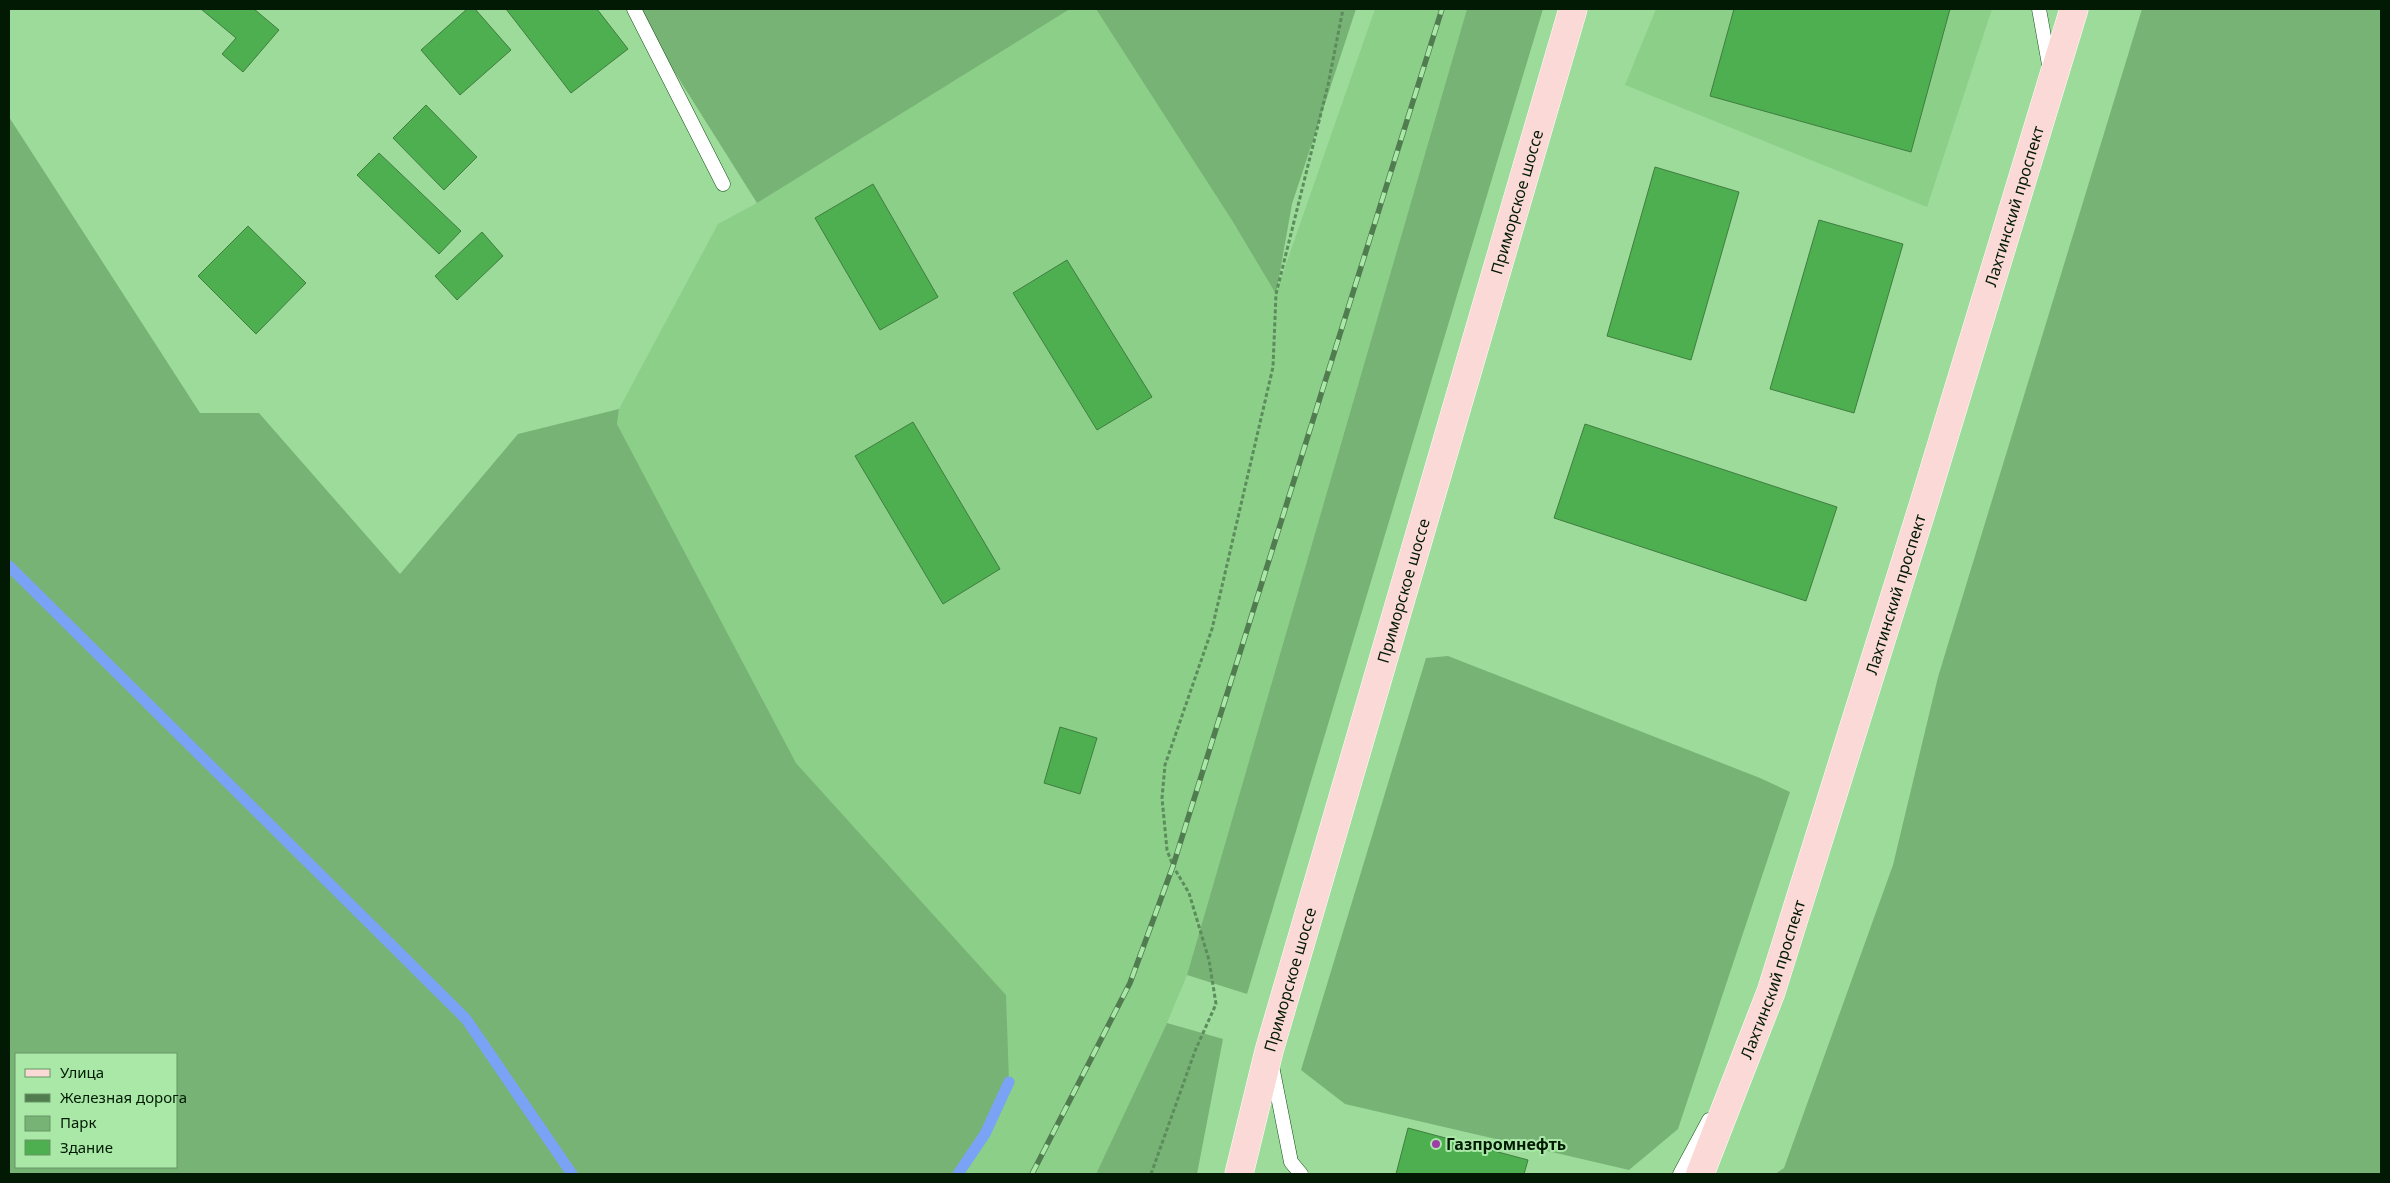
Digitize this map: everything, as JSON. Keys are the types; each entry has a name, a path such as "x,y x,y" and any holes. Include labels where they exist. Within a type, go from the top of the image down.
{"main road":[{"name":"Приморское шоссе","path":"1239,1174 1269,1050 1573,9"},
{"name":"Лахтинский проспект","path":"1700,1174 1764,1014 1923,506 2074,9"}],"lane":[{"path":"634,9 723,184"},
{"path":"2039,9 2052,80"},
{"path":"1680,1174 1764,1014"},
{"path":"1269,1050 1291,1162 1301,1174"}],"path":[{"path":"1151,1174 1195,1051 1216,1004 1209,960 1189,893 1173,866 1167,850 1162,798 1165,766 1212,629 1273,367 1276,294 1328,84 1343,9"}],"shaded area":[{"path":"1070,9 1096,9 1233,222 1276,293 1375,9 1467,9 1187,975 1167,1023 1096,1174 958,1174 985,1134 1006,995 796,763 617,424 619,409 718,224 757,203"},
{"path":"1656,9 1992,9 1927,207 1625,85"}],"green space":[{"path":"635,9 1070,9 757,203"},
{"path":"1096,9 1356,9 1292,204 1276,294 1233,222"},
{"path":"1467,9 1543,9 1247,994 1187,975"},
{"path":"2142,9 2381,9 2381,1174 1775,1174 1784,1168 1893,865 1938,677"},
{"path":"9,117 200,413 259,413 400,574 518,434 619,409 617,424 796,763 1006,995 1009,1082 985,1134 958,1174 9,1174"},
{"path":"1448,656 1760,778 1790,792 1678,1129 1629,1170 1345,1104 1301,1070 1426,658"},
{"path":"1167,1023 1223,1039 1197,1174 1096,1174"}],"building":[{"path":"201,9 254,9 279,30 243,72 222,54 236,38"},
{"path":"467,9 475,9 511,50 460,95 421,50"},
{"path":"506,9 597,9 628,49 571,93"},
{"path":"1734,9 1950,9 1911,152 1710,96"},
{"path":"426,105 477,157 444,190 393,138"},
{"path":"379,153 461,231 439,254 357,175"},
{"path":"1655,167 1739,192 1691,360 1607,336"},
{"path":"873,184 938,297 880,330 815,218"},
{"path":"1819,220 1903,244 1854,413 1770,389"},
{"path":"248,226 306,283 256,334 198,276"},
{"path":"482,232 503,256 457,300 435,276"},
{"path":"1067,260 1152,397 1097,430 1013,293"},
{"path":"913,422 1000,569 943,604 855,456"},
{"path":"1585,424 1837,507 1806,601 1554,518"},
{"path":"1060,727 1097,738 1080,794 1044,783"},
{"name":"Газпромнефть","path":"1408,1128 1528,1160 1524,1174 1396,1174"}],"waterway":[{"path":"9,566 466,1019 572,1174"},
{"path":"958,1174 985,1134 1009,1082"}],"railway":[{"path":"1032,1174 1130,983 1173,866 1442,9"}],"place":[{"name":"Газпромнефть","path":"1436,1144"}]}
